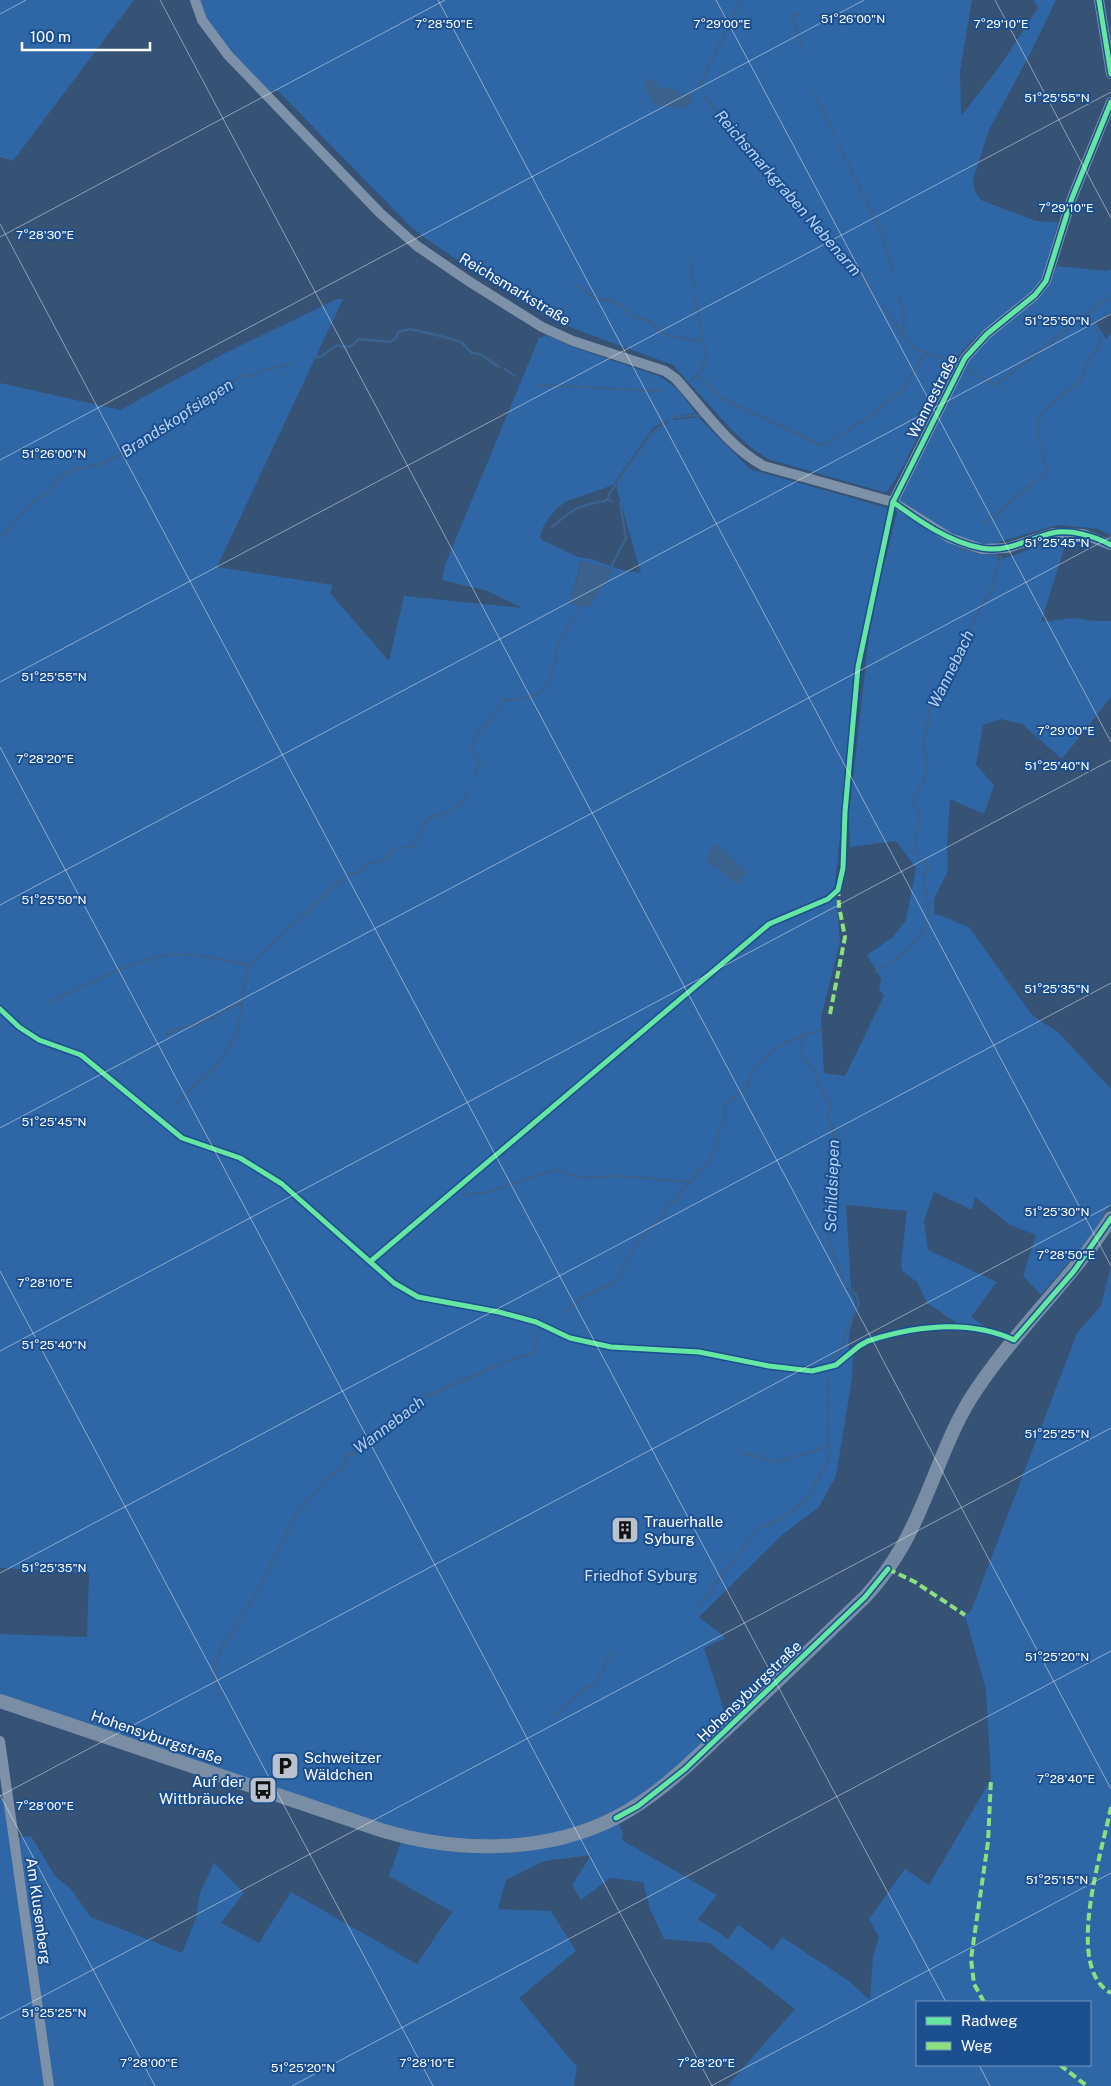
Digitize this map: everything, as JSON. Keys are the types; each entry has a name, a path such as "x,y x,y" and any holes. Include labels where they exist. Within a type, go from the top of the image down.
{"main road":[{"name":"Hohensyburgstraße","path":"0,1701 382,1830 419,1840 476,1846 514,1844 564,1836 616,1818 638,1806 685,1769 866,1597 877,1584 903,1545 956,1424 983,1380 1005,1351 1074,1271 1111,1218"}],"street":[{"name":"Reichsmarkstraße","path":"194,0 202,20 228,55 380,213 417,246 542,327 573,341 665,371 675,378 745,454 764,466 893,502 950,538 982,549 1006,548 1053,533 1082,534 1111,545"},
{"path":"1099,0 1111,74"},
{"name":"Wannestraße","path":"893,502 966,358 987,334 1035,295 1046,281 1072,198 1111,102"},
{"name":"Am Klusenberg","path":"0,1740 49,2086"}],"green space":[{"path":"0,0 134,0 13,161 0,157"},
{"path":"195,0 972,0 960,71 961,116 1002,63 1038,8 1034,0 1056,0 1031,52 989,130 973,180 975,191 981,200 1036,221 1058,222 1045,272 1039,284 1030,294 978,335 953,363 904,465 888,491 883,492 768,459 749,446 730,428 673,365 580,331 548,317 478,274 425,238 408,224 277,90 270,93 259,82 220,37"},
{"name":"Friedhof Syburg","path":"1057,266 1107,271 1111,269 1111,312 1096,323 1106,339 1111,334 1111,536 1098,529 1058,525 995,543 998,560 1053,539 1066,543 1041,622 1074,618 1111,621 1111,697 1062,759 1022,724 1001,719 983,725 976,765 994,785 984,814 950,799 947,849 948,871 934,899 934,914 969,927 1032,1015 1059,1033 1111,1089 1111,1203 1091,1236 1041,1295 1023,1276 1036,1235 1010,1225 975,1197 972,1210 934,1192 924,1221 928,1250 997,1282 971,1317 984,1326 957,1323 927,1303 917,1282 902,1271 901,1263 907,1211 846,1205 851,1287 845,1289 850,1291 855,1301 855,1307 849,1336 850,1351 853,1357 852,1378 836,1476 819,1507 782,1535 699,1617 726,1638 704,1648 725,1713 753,1705 616,1818 623,1833 622,1840 717,1895 698,1919 728,1939 738,1925 773,1950 782,1937 849,1981 870,2000 873,1956 879,1937 869,1919 905,1869 929,1885 991,1779 986,1690 965,1615 971,1611 1077,1333 1101,1306 1111,1266 1111,2086 727,2086 795,2009 710,1943 664,1939 650,1909 643,1882 610,1878 581,1900 572,1885 591,1855 545,1861 506,1880 498,1909 551,1911 576,1951 519,1998 577,2067 574,2086 0,2086 0,1800 8,1795 13,1838 31,1836 55,1876 71,1889 91,1917 182,1953 196,1918 200,1893 214,1863 244,1893 221,1923 259,1943 291,1892 417,1964 452,1912 389,1876 403,1837 0,1701 0,1634 87,1637 89,1573 0,1568 0,383 120,410 221,355 337,299 343,299 217,567 333,585 330,593 389,661 404,596 522,608 488,591 442,580 445,565 539,338 547,335 570,346 661,377 678,390 696,413 673,417 674,420 698,417 750,469 887,508 886,526 862,634 835,883 840,942 821,1017 824,1073 845,1076 884,996 879,989 881,979 867,955 893,937 906,920 916,868 896,841 850,847 849,814 869,636 902,492 961,371 976,348 1045,290","holes":["668,419 669,422 655,430 617,484 617,490 641,573 618,569 592,559 578,557 542,540 540,537 543,527 554,511 565,502 613,485 653,428","581,562 611,570 571,604 570,601"]}],"shaded area":[{"path":"650,79 656,82 659,88 671,88 681,94 692,93 692,103 684,109 655,105 645,88 645,82"},
{"path":"582,561 597,564 613,571 589,608 571,604 570,601"},
{"path":"717,844 746,872 740,883 735,881 734,883 721,870 706,861 710,850"}],"waterway":[{"name":"Reichsmarkgraben Nebenarm","path":"733,16 741,0"},
{"path":"798,14 794,15 793,19 802,49"},
{"name":"Reichsmarkgraben Nebenarm","path":"699,88 728,27"},
{"path":"814,93 835,135"},
{"name":"Reichsmarkgraben Nebenarm","path":"704,96 736,136 856,267 871,290"},
{"path":"838,142 882,234 894,272"},
{"path":"690,260 694,289"},
{"path":"575,285 594,298 614,301 631,316 650,321 668,336 703,341"},
{"path":"692,380 701,372 706,357 695,296"},
{"name":"Wannebach","path":"983,525 1048,471 1039,440 1039,418 1047,408 1082,379 1087,364 1101,343 1088,313 1111,296"},
{"path":"900,297 905,321 901,332 905,338 910,344 923,352 953,361"},
{"name":"Reichsmarkgraben Nebenarm","path":"884,307 901,332"},
{"name":"Brandskopfsiepen","path":"967,370 996,385 1087,314"},
{"name":"Brandskopfsiepen","path":"314,358 322,356 337,345 344,347 352,345 358,339 390,342 397,337 398,332 410,329 461,342 472,353 480,354 499,367"},
{"name":"Brandskopfsiepen","path":"697,376 724,399 820,445 826,444 873,414 905,388 915,368 926,354"},
{"name":"Brandskopfsiepen","path":"0,536 5,534 31,503 45,495 59,478 73,469 102,463 132,450 162,426 176,419 182,412 202,402 205,397 244,375 252,376 266,370 290,364"},
{"name":"Brandskopfsiepen","path":"505,369 515,376"},
{"name":"Brandskopfsiepen","path":"539,385 660,391"},
{"path":"674,418 702,416"},
{"path":"612,502 608,499 609,494 652,433 667,421"},
{"path":"552,527 576,509 608,499"},
{"path":"610,569 626,538 620,503"},
{"name":"Wannebach","path":"875,972 909,948 917,940 926,923 928,909 924,877 929,867 915,851 919,811 913,803 927,770 924,743 930,707 937,703 940,686 979,610 991,591 1001,557 961,549"},
{"path":"475,775 480,762 472,749 476,734 496,714 503,700 529,697 545,688 557,660 556,654 559,641 578,613"},
{"path":"249,965 348,874 360,872 368,863 382,861 397,848 414,846 423,825 431,817 449,812 464,800 468,792"},
{"path":"50,1002 93,981 139,962 168,955 198,956 249,965"},
{"path":"177,1103 217,1065 237,1033 248,965"},
{"path":"166,1034 214,1017 240,1002"},
{"name":"Wannebach","path":"564,1312 583,1297 615,1282 638,1242 664,1215 667,1206 674,1202 682,1190 692,1182 697,1171 708,1165 717,1141 719,1129 725,1120 725,1104 746,1088 750,1074 758,1064 773,1050 790,1040 822,1030"},
{"name":"Schildsiepen","path":"804,1035 801,1050 803,1058 813,1068 817,1077 817,1083 830,1103 829,1119 836,1140 830,1203 826,1223 828,1235 844,1282 856,1295 859,1304 847,1331 842,1349 831,1364"},
{"path":"464,1195 489,1192 554,1170 584,1178 618,1176 692,1182"},
{"name":"Wannebach","path":"219,1696 215,1665 221,1649 254,1598 294,1518 327,1478 342,1469 347,1456 360,1451 403,1418 419,1399 518,1357 531,1354 537,1347 536,1332"},
{"name":"Schildsiepen","path":"699,1606 758,1528 777,1521 805,1501 829,1460 828,1376"},
{"path":"740,1452 777,1462 829,1446"},
{"name":"Schildsiepen","path":"553,1716 586,1688 595,1685 611,1653"}],"marked path":[{"path":"830,1014 845,937 839,906 838,887"},
{"path":"888,1569 915,1582 965,1615"},
{"path":"983,2001 974,1984 971,1959 988,1842 991,1779"},
{"path":"1111,1807 1095,1878 1088,1934 1090,1959 1097,1980 1111,1993"},
{"path":"1061,2066 1087,2086"}],"cycle path":[{"path":"1099,0 1111,74"},
{"path":"371,1261 769,924 828,899 838,890 843,868 845,812 858,667 893,502 965,358 987,334 1035,295 1046,281 1072,198 1111,102"},
{"path":"893,502 946,536 981,548 1000,549 1059,532 1082,534 1111,545"},
{"path":"0,1009 19,1027 39,1040 81,1055 182,1138 240,1158 282,1184 394,1283 418,1297 499,1312 536,1322 570,1338 611,1347 699,1352 769,1366 812,1371 836,1365 868,1341 923,1329 941,1327 978,1329 1014,1340 1074,1271 1111,1218"},
{"path":"616,1818 638,1806 685,1769 865,1597 888,1569"}],"place":[{"name":"Trauerhalle Syburg","path":"625,1530"},
{"name":"Schweitzer Wäldchen","path":"285,1766"},
{"name":"Auf der Wittbräucke","path":"263,1790"}]}
